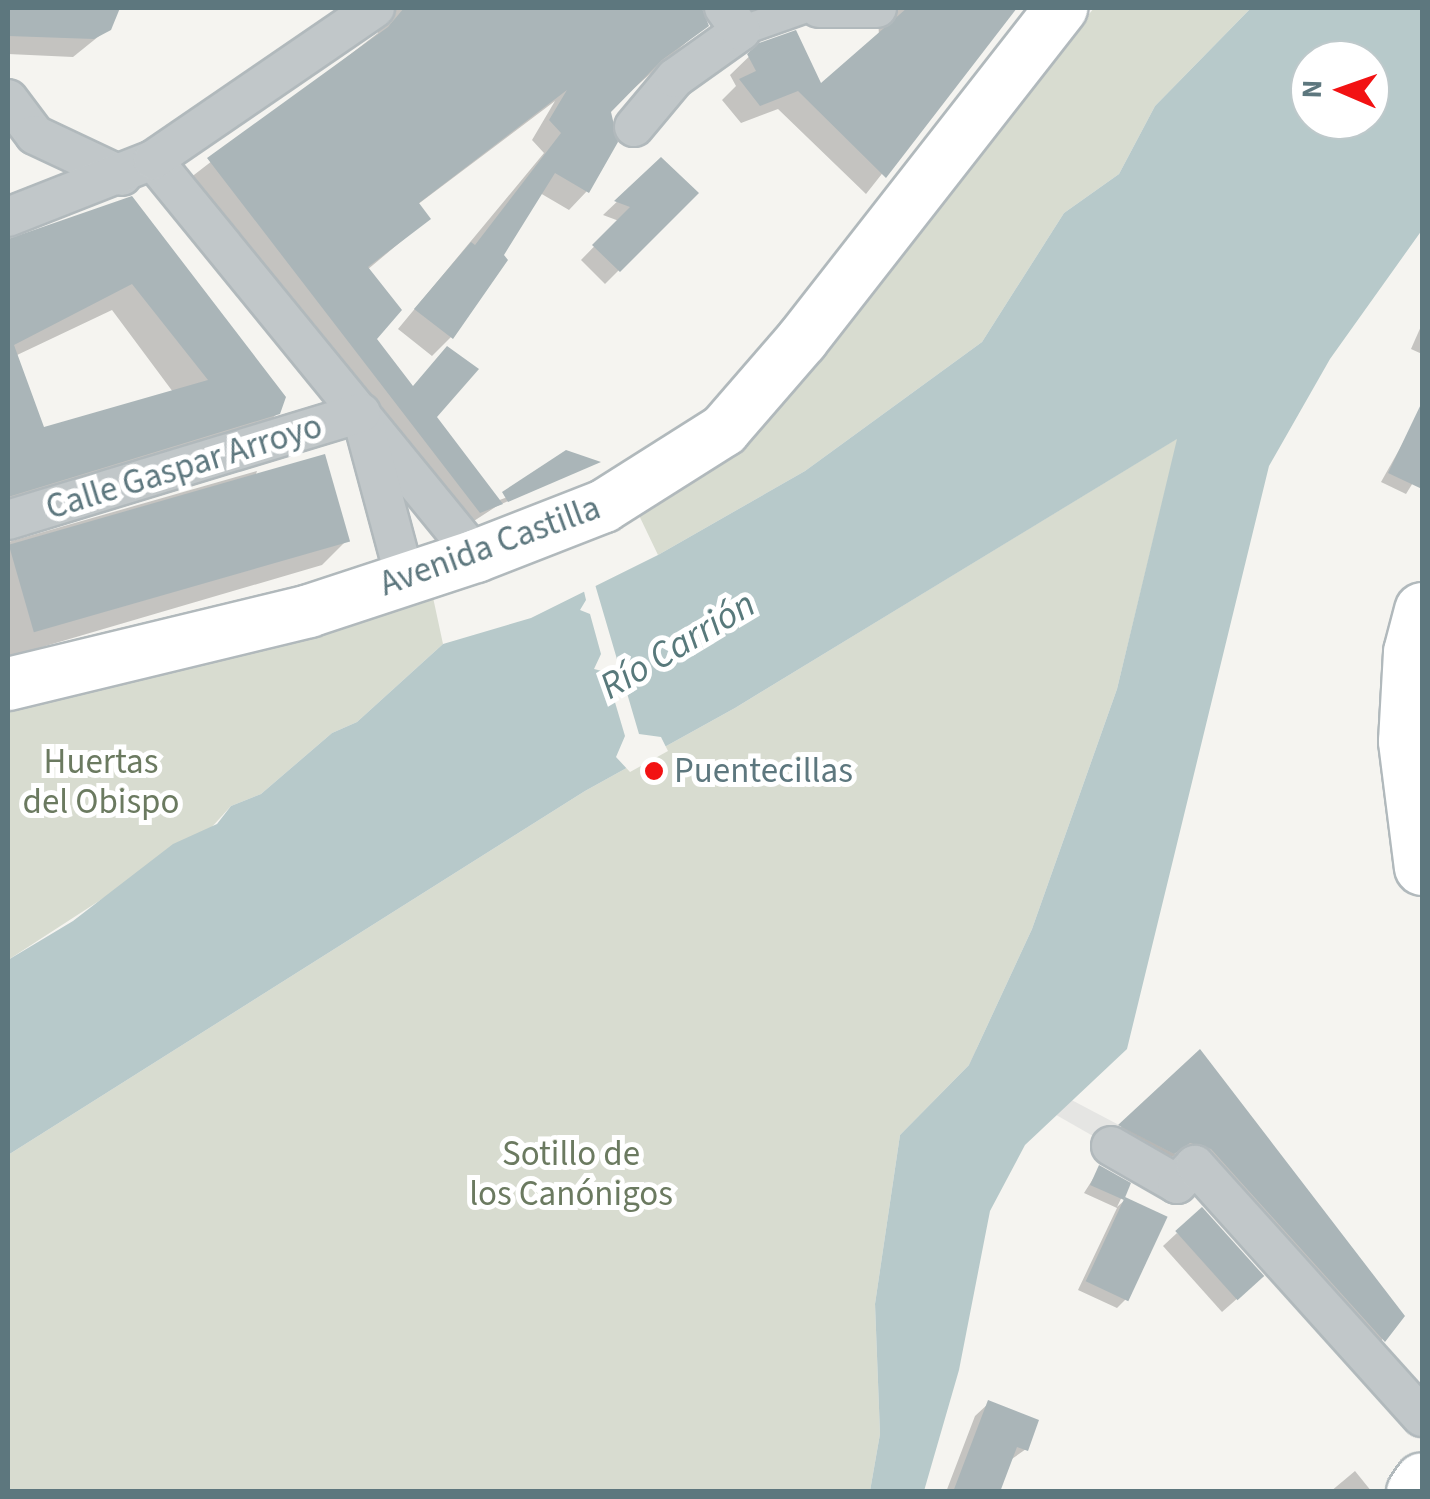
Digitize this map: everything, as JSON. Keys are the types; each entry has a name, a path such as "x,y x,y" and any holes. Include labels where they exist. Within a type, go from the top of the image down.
{"highway":[{"path":"1422,610 1411,652 1406,740 1422,867"},
{"path":"1414,1492 1422,1480"}],"main road":[{"name":"Avenida Castilla","path":"8,684 310,611 476,556 604,506 724,430 802,340 1061,8"}],"street":[{"path":"8,216 138,168 375,8"},
{"path":"634,128 675,78 733,20 806,8"},
{"path":"819,8 877,8"},
{"path":"8,99 35,135 138,168 361,413 476,556"},
{"path":"361,413 405,578"},
{"name":"Calle Gaspar Arroyo","path":"8,520 361,413"},
{"path":"1111,1146 1176,1184 1195,1165 1422,1417"}],"shaded area":[{"path":"965,1044 1195,1165 1177,1184 969,1065"}],"green space":[{"path":"1094,8 1251,8 1155,106 1119,174 1064,213 982,342 805,471 658,555 635,507 810,357"},
{"name":"Sotillo de los Canónigos","path":"1178,438 1117,689 1032,929 969,1065 900,1135 875,1304 880,1434 870,1491 8,1491 8,1155 585,791 735,708"},
{"name":"Huertas del Obispo","path":"431,588 443,644 357,722 332,733 261,794 231,806 210,829 8,960 8,707"}],"water":[{"name":"Río Carrión","path":"1251,8 1422,8 1422,230 1330,359 1269,466 1127,1049 1025,1145 990,1211 959,1370 924,1491 870,1491 880,1434 875,1304 900,1135 969,1065 1032,929 1117,689 1177,439 735,708 585,791 8,1155 8,960 73,921 173,844 217,824 231,806 261,794 332,733 357,722 443,644 531,618 658,555 805,471 982,342 1064,213 1119,174 1155,106"}],"pier":[{"path":"594,581 639,734 661,737 668,751 630,772 616,757 625,736 606,672 594,669 601,654 590,614 580,610 586,600 583,587"}],"building":[{"path":"8,8 120,8 111,30 94,39 8,36"},
{"path":"404,8 702,8 709,26 662,60 611,112 618,142 589,193 555,173 504,255 508,260 453,339 414,309 471,242 475,245 561,133 549,120 567,90 419,203 431,219 368,267 402,310 377,339 413,386 447,346 479,369 437,417 503,504 480,513 207,158 388,27"},
{"path":"907,8 1017,8 886,178 798,91 760,106 739,79 756,71 747,54 759,43 796,30 821,83"},
{"path":"661,157 699,193 620,272 592,245 630,207 614,201"},
{"path":"132,196 286,397 280,414 8,497 8,239","holes":["132,284 208,380 44,427 14,345"]},
{"path":"1422,402 1422,489 1388,473"},
{"path":"566,450 601,462 508,502 502,492"},
{"path":"325,454 350,541 34,632 9,545"},
{"path":"1200,1049 1405,1316 1385,1342 1211,1149 1190,1143 1174,1154 1118,1125"},
{"path":"1099,1165 1131,1183 1124,1200 1090,1185"},
{"path":"1125,1197 1168,1217 1128,1301 1086,1281"},
{"path":"1202,1207 1264,1276 1237,1300 1175,1231"},
{"path":"988,1400 1039,1420 1028,1451 1017,1447 1000,1492 953,1492"}],"place":[{"name":"Puentecillas","path":"654,771"}]}
